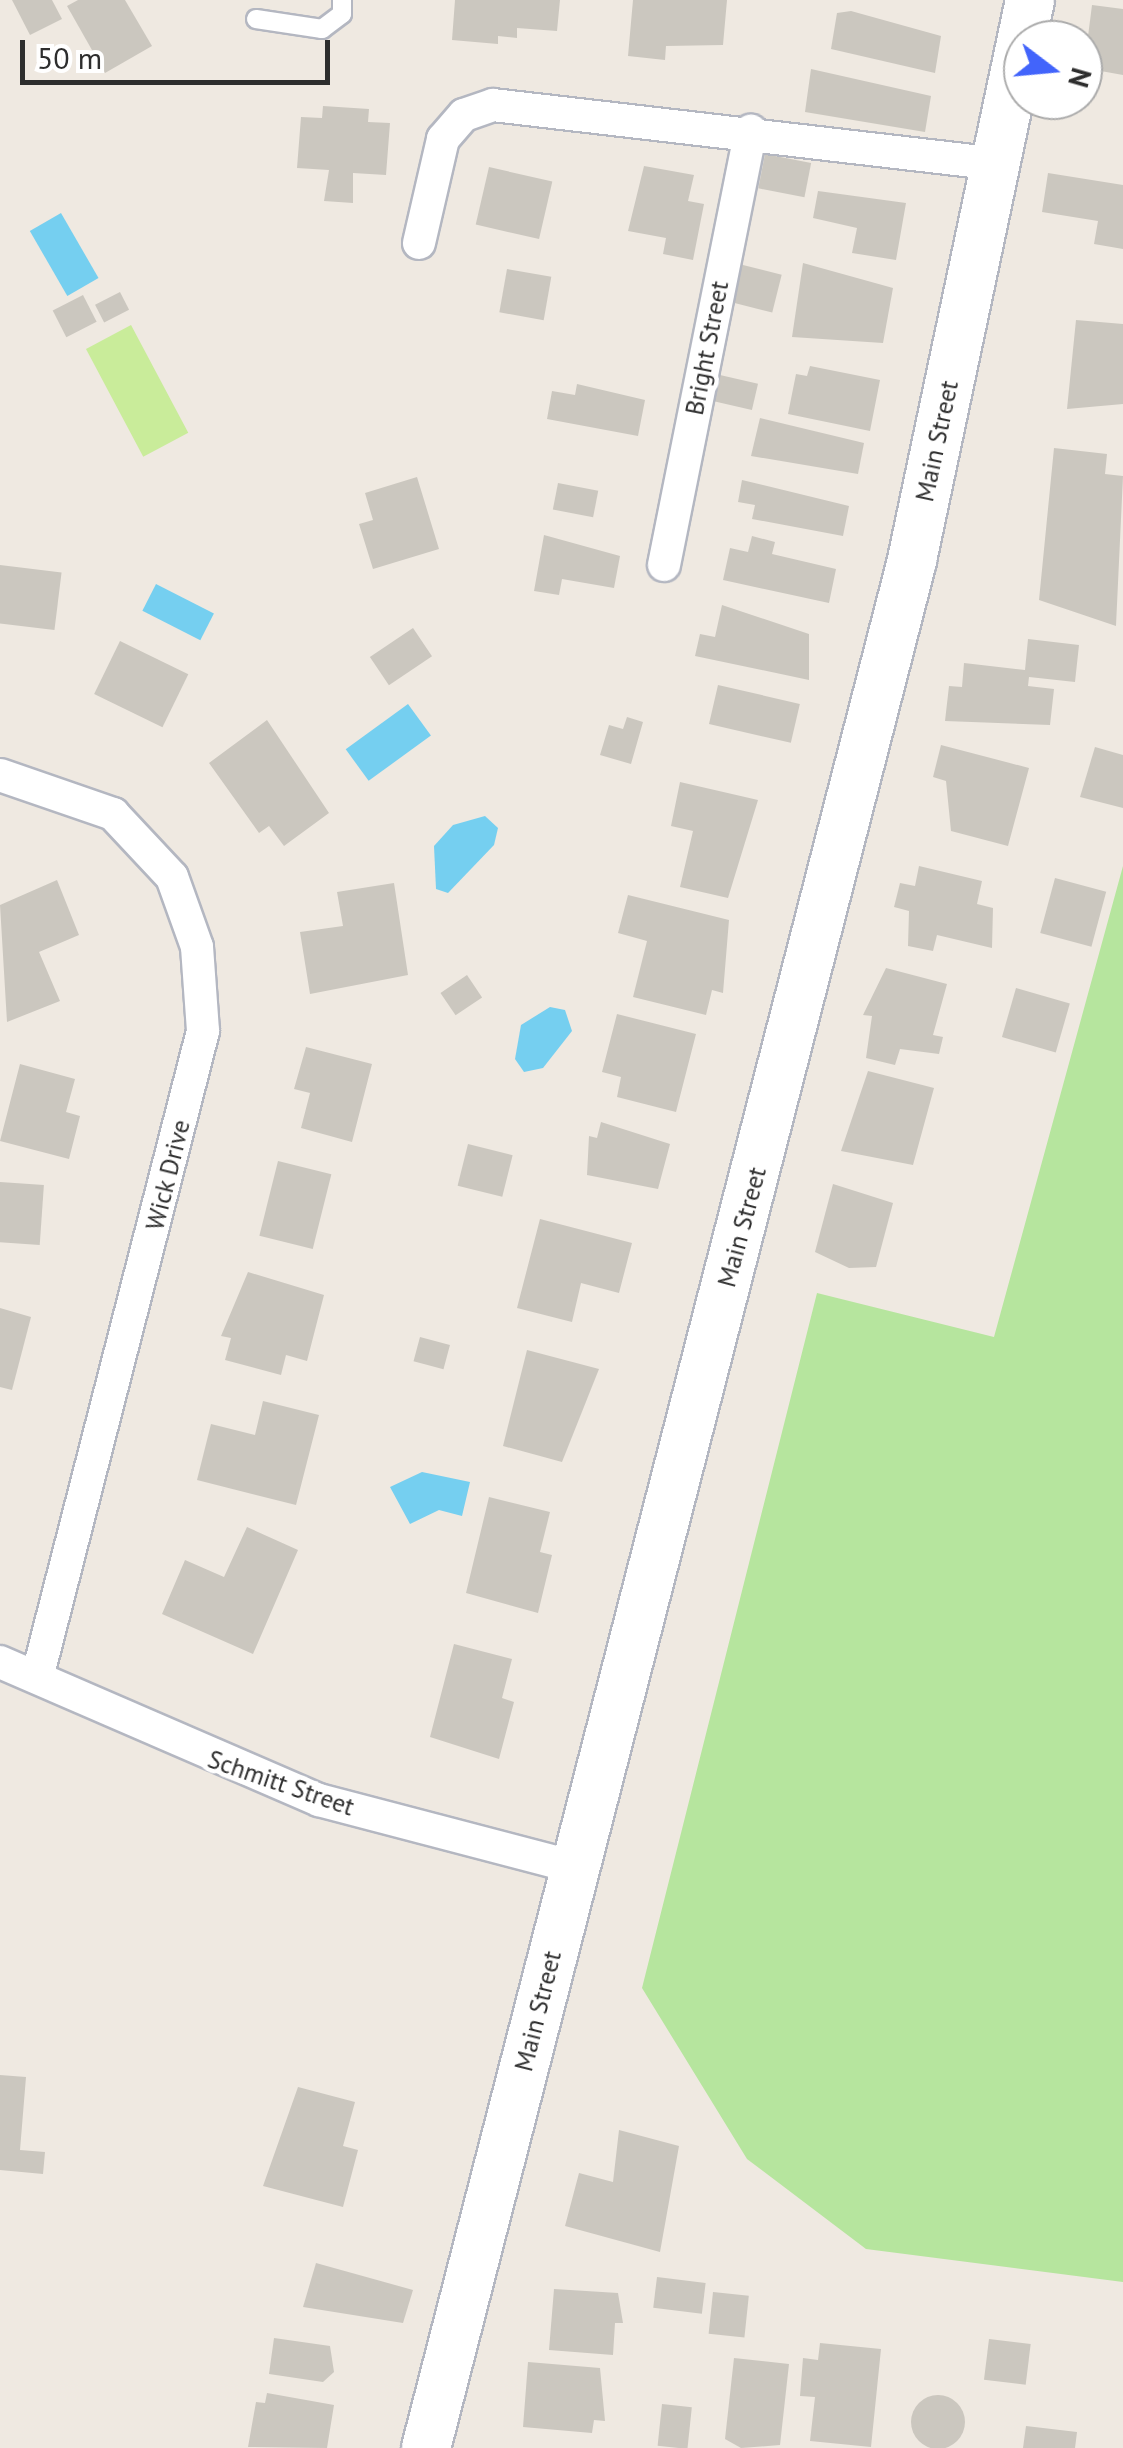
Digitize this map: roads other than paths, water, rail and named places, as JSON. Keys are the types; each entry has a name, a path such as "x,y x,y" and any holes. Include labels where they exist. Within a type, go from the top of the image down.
{"main road":[{"name":"Main Street","path":"426,2448 907,579 1030,0"}],"street":[{"path":"419,242 443,140 464,115 493,105 750,131 998,164"},
{"name":"Bright Street","path":"664,565 750,131"},
{"name":"Wick Drive","path":"0,775 114,814 172,877 197,948 203,1032 38,1674"},
{"name":"Schmitt Street","path":"0,1662 38,1674 172,1744 319,1800 575,1867"}],"lane":[{"path":"256,19 322,29 342,14 342,0"}],"water":[{"path":"61,213 99,278 67,296 30,231"},
{"path":"156,584 214,614 200,640 142,611"},
{"path":"408,704 431,736 369,781 346,749"},
{"path":"485,816 498,828 494,845 448,893 436,889 434,846 453,825"},
{"path":"550,1007 565,1010 572,1031 543,1068 524,1072 515,1059 521,1025"},
{"path":"422,1472 470,1482 462,1516 439,1510 410,1524 390,1487"}]}
